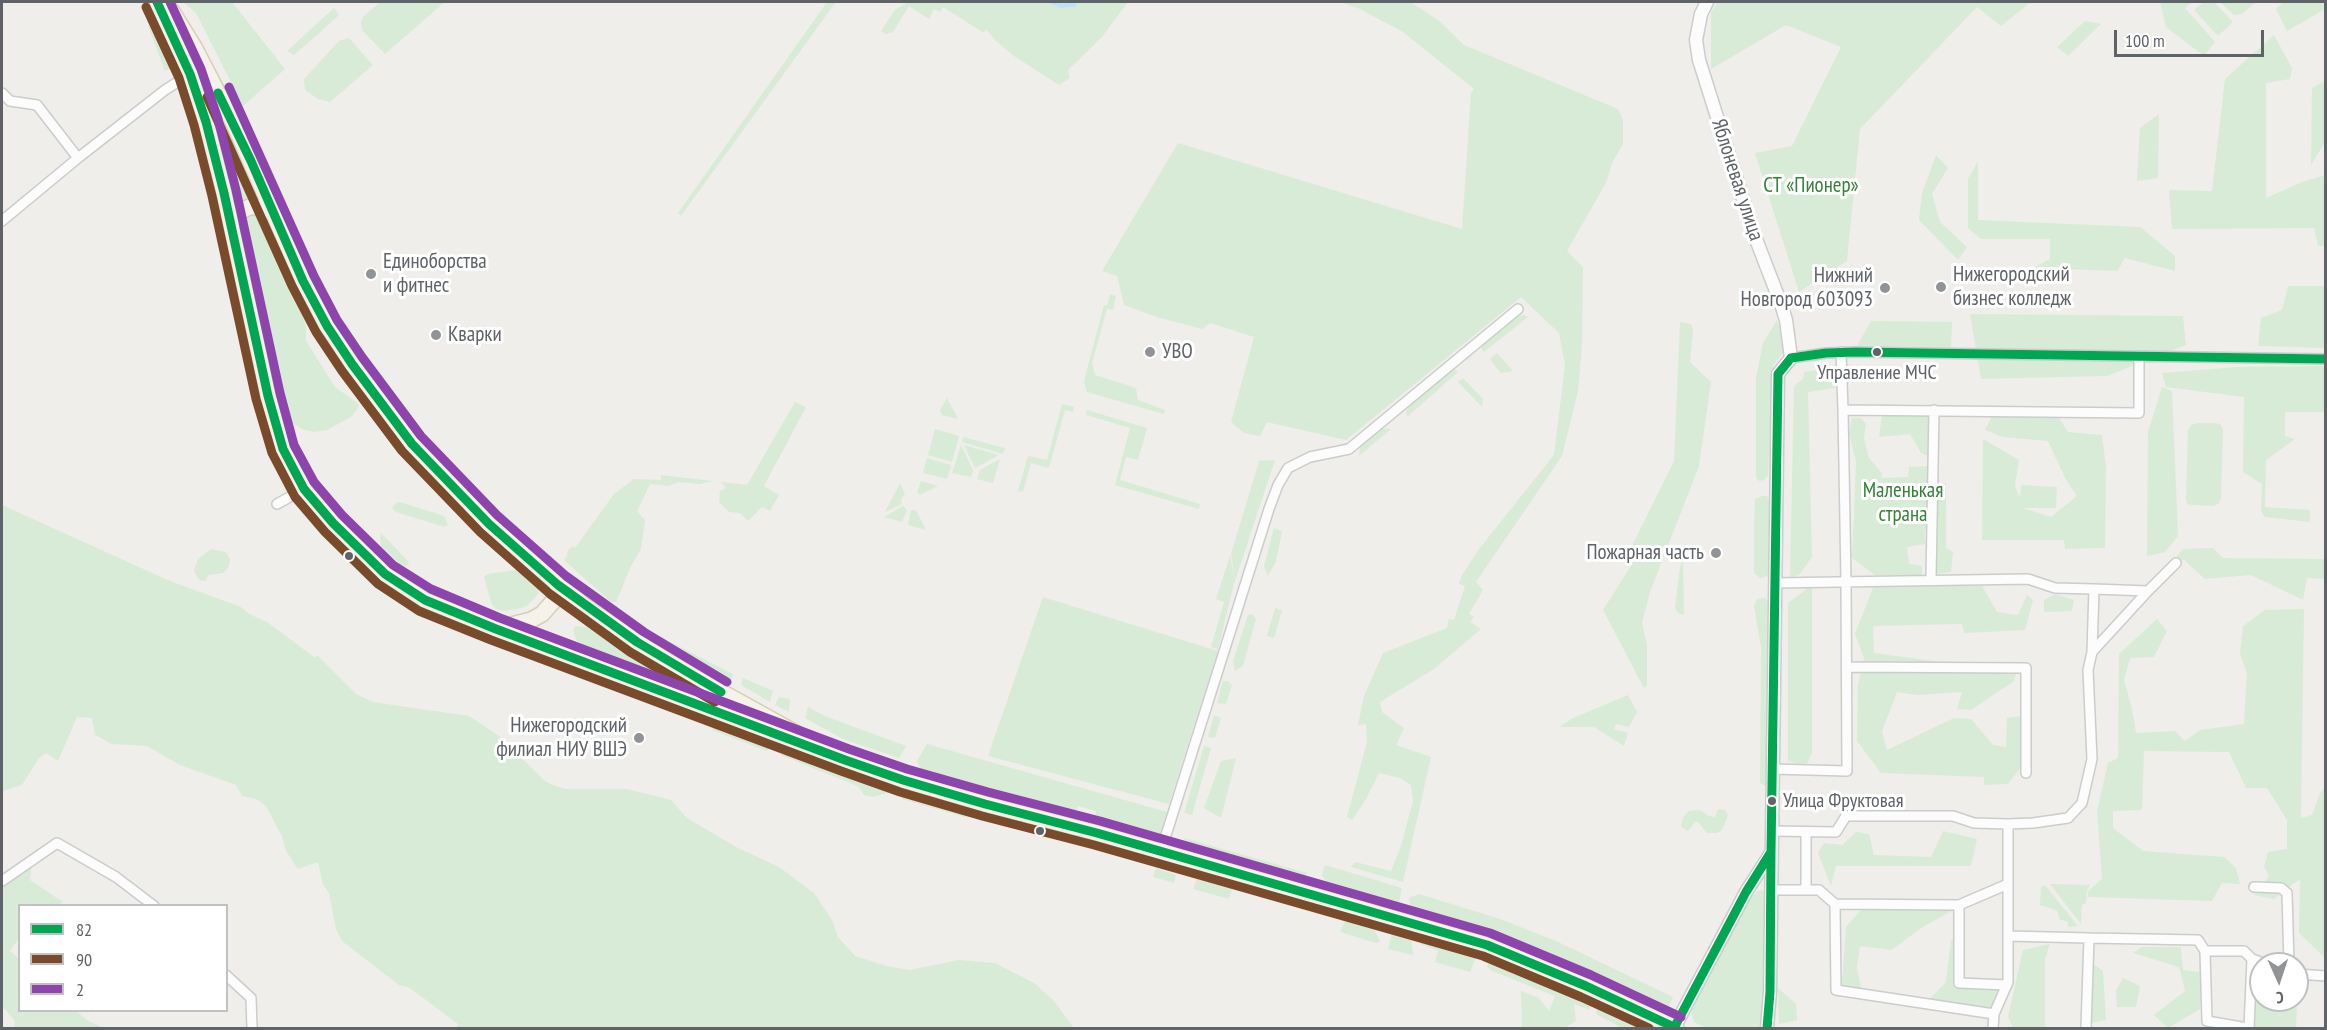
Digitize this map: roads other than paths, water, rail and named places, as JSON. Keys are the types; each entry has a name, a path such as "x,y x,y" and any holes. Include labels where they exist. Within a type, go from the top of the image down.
{"main road":[{"path":"157,2 190,74 206,122 276,429 291,468 304,489 349,540 385,574 425,600 496,629 845,760 903,780 986,804 1161,851 1486,945 1586,986 1675,1028"},
{"path":"166,2 194,47 220,97 303,281 327,326 397,426 464,499 558,585 622,632 691,675 845,760"},
{"path":"231,226 239,213 252,206 273,212"},
{"path":"496,629 531,620 542,614 556,598 558,585"}],"street":[{"name":"Яблоневая улица","path":"1707,2 1701,14 1696,40 1698,60 1754,234 1786,320 1791,358"},
{"path":"2,221 78,158 165,90 190,74"},
{"path":"2,93 10,101 37,105 78,158"},
{"path":"1161,851 1269,509 1278,485 1288,468 1310,457 1349,449 1518,309"},
{"path":"1772,769 1847,771 1841,352"},
{"path":"1767,1029 1770,992 1778,374 1791,358 1841,352 2325,359"},
{"path":"1843,410 2139,413 2139,356"},
{"path":"1931,579 1934,410"},
{"path":"277,504 304,489"},
{"path":"2092,652 2176,563"},
{"path":"1775,583 2028,579 2055,588 2148,591"},
{"path":"1772,831 1836,832 1846,816 1953,816 1974,823 2008,824 2068,818 2082,803 2092,759 2088,670 2092,652 2094,589"},
{"path":"1847,667 2026,668 2026,772"},
{"path":"1993,1029 1994,1014 2007,985 2008,824"},
{"path":"1806,831 1806,890"},
{"path":"2,881 57,843 116,876 151,904"},
{"path":"1675,1028 1750,885 1772,852"},
{"path":"1750,885 1763,885 1771,890 1819,890 1835,904 1959,905 2008,884"},
{"path":"2254,887 2281,888 2287,893 2289,952"},
{"path":"1835,904 1836,990 1994,1014"},
{"path":"1959,905 1959,983 2007,985"},
{"path":"2008,936 2198,940 2205,951 2207,1021 2248,1029 2249,1012"},
{"path":"2086,1029 2089,938"},
{"path":"2205,951 2244,951 2249,956"},
{"path":"2309,975 2325,976"},
{"path":"228,977 251,998 252,1029"}],"water":[{"path":"1046,2 1078,2 1075,7 1061,8"}],"place":[{"name":"Единоборства и фитнес","path":"371,274"},
{"name":"Нижегородский бизнес колледж","path":"1941,287"},
{"name":"Нижний Новгород 603093","path":"1885,288"},
{"name":"Кварки","path":"436,335"},
{"name":"УВО","path":"1150,352"},
{"name":"Управление МЧС","path":"1877,352"},
{"name":"Пожарная часть","path":"1716,553"},
{"name":"Нижегородский филиал НИУ ВШЭ","path":"639,738"},
{"name":"Улица Фруктовая","path":"1772,801"}],"park label":[{"name":"СТ «Пионер»","path":"1811,186"},
{"name":"Маленькая страна","path":"1903,503"}]}
